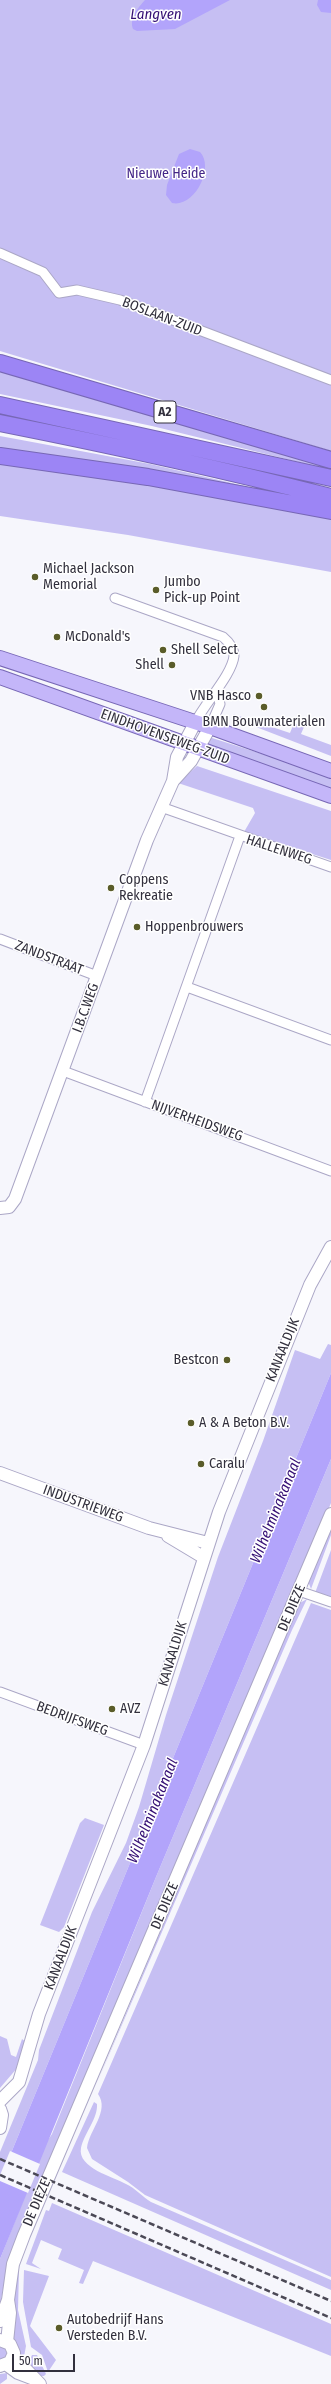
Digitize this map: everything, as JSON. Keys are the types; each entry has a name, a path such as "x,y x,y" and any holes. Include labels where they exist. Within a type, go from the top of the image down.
{"highway":[{"name":"A2","path":"0,363 331,460"},
{"name":"A2","path":"0,405 331,478"},
{"path":"0,423 143,452 331,497"},
{"path":"0,456 148,477 331,511"}],"main road":[{"name":"EINDHOVENSEWEG-ZUID","path":"0,658 210,727 331,771"},
{"name":"EINDHOVENSEWEG-ZUID","path":"0,677 331,796"}],"street":[{"name":"BOSLAAN-ZUID","path":"0,253 44,272 59,293 77,290 120,300 331,380"},
{"path":"114,598 224,637 229,642 234,650 232,661 217,692 203,708 195,723"},
{"path":"210,727 220,704 217,692"},
{"name":"I.B.C.WEG","path":"4,1208 15,1199 147,840 173,781 177,757 195,723"},
{"name":"I.B.C.WEG","path":"173,781 191,761 210,727"},
{"path":"161,807 240,836"},
{"name":"HALLENWEG","path":"145,1102 188,987 240,836 331,868"},
{"name":"ZANDSTRAAT","path":"0,939 97,976"},
{"path":"188,987 331,1040"},
{"name":"NIJVERHEIDSWEG","path":"63,1071 331,1171"},
{"name":"KANAALDIJK","path":"0,2101 19,2082 25,2066 39,2014 144,1745 203,1557 251,1428 307,1292 331,1247"},
{"name":"INDUSTRIEWEG","path":"0,1473 166,1534 203,1557"},
{"name":"DE DIEZE","path":"0,2321 8,2300 13,2264 27,2228 331,1514"},
{"name":"INDUSTRIEWEG","path":"166,1534 175,1534 208,1544"},
{"path":"299,1592 331,1602"},
{"name":"BEDRIJFSWEG","path":"0,1692 144,1745"},
{"name":"KANAALDIJK","path":"0,2091 25,2066"},
{"path":"0,2109 2,2115 0,2128"},
{"name":"DE DIEZE","path":"4,2340 10,2313 8,2300"},
{"path":"4,2340 13,2350 7,2363 26,2368 37,2381"}],"green space":[{"name":"Nieuwe Heide","path":"0,0 331,0 331,451 0,351"},
{"path":"0,369 331,464 331,470 152,426 0,394"},
{"path":"0,436 150,464 331,506 0,452"},
{"path":"0,464 156,483 331,515 331,572 128,535 0,516"},
{"path":"233,714 290,733 294,723 304,727 301,734 331,745 331,756 238,720"},
{"path":"209,737 331,776 331,789 208,746 205,740"},
{"path":"197,766 331,811 331,860 244,832 255,813 253,808 178,783"},
{"path":"328,1344 331,1345 331,1373 0,2180 0,2152 38,2060 39,2050 92,1912 126,1843 139,1807 166,1715 218,1557 263,1441 295,1350 320,1359"},
{"path":"331,1459 331,1503 7,2268 0,2305 0,2259 46,2143 52,2134 156,1877"},
{"path":"331,1524 331,1535 311,1589 308,1581"},
{"path":"331,1550 331,1598 315,1593"},
{"path":"307,1599 292,1630 96,2085 298,1604"},
{"path":"311,1603 331,1610 331,2277 145,2195 128,2182 92,2159 87,2148 102,2107 98,2094"},
{"path":"85,1818 104,1825 64,1927 59,1932 40,1925 80,1823"},
{"path":"0,2036 7,2039 11,2055 16,2057 22,2039 26,2042 18,2067 0,2088"},
{"path":"94,2102 97,2104 97,2110 81,2148 81,2155 90,2166 136,2190 151,2202 331,2280 331,2290 62,2172"},
{"path":"52,2203 331,2324 331,2356 93,2261 83,2284 79,2283 84,2270 58,2259 62,2249 41,2240 32,2263 41,2269 26,2264 46,2210 49,2211"},
{"path":"16,2270 19,2270 18,2310 26,2346 23,2362 11,2332"},
{"path":"24,2270 49,2276 30,2326 56,2360 48,2372 42,2355 31,2347 23,2302"},
{"path":"0,2346 5,2349 7,2354 5,2358 0,2360"},
{"path":"32,2355 37,2355 46,2374 44,2376 40,2376 28,2364"},
{"path":"7,2373 7,2379 0,2384 0,2374"}],"water":[{"name":"Langven","path":"145,0 230,0 175,29 137,31 133,29 133,17"},
{"path":"318,0 331,0 331,13 321,12 317,5"},
{"path":"190,149 200,152 204,159 204,176 200,185 188,199 180,203 172,203 166,195 167,185 179,154"},
{"name":"Wilhelminakanaal","path":"331,1373 331,1459 156,1877 0,2259 0,2180"}],"pier":[{"path":"10,2151 40,2164 28,2193 0,2181 0,2175"}],"railway":[{"path":"0,2159 331,2301"},
{"path":"0,2175 331,2318"}],"place":[{"name":"Michael Jackson Memorial","path":"35,577"},
{"name":"Jumbo Pick-up Point","path":"156,590"},
{"name":"McDonald's","path":"57,637"},
{"name":"Shell Select","path":"163,650"},
{"name":"Shell","path":"172,665"},
{"name":"VNB Hasco","path":"259,696"},
{"name":"BMN Bouwmaterialen","path":"264,707"},
{"name":"Coppens Rekreatie","path":"111,888"},
{"name":"Hoppenbrouwers","path":"137,927"},
{"name":"Bestcon","path":"227,1360"},
{"name":"A & A Beton B.V.","path":"191,1423"},
{"name":"Caralu","path":"201,1464"},
{"name":"AVZ","path":"112,1709"},
{"name":"Autobedrijf Hans Versteden B.V.","path":"59,2328"}]}
